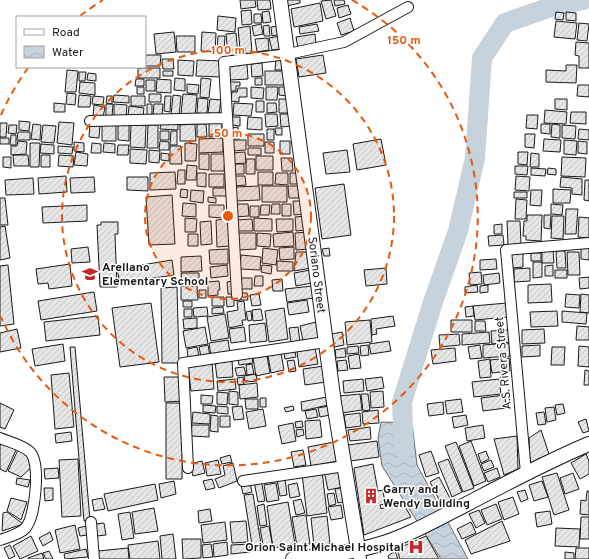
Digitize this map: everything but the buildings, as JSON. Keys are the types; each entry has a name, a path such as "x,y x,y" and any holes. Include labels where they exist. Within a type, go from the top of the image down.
{"main road":[{"name":"Soriano Street","path":"280,0 326,342 359,554"},
{"path":"294,559 359,554 420,528 526,473 589,444"}],"street":[{"path":"237,295 224,62 288,54 344,42 408,7"},
{"path":"90,121 226,118"},
{"name":"A.S. Rivera Street","path":"526,473 506,250 589,244"},
{"path":"188,468 183,363 326,342"},
{"path":"0,438 32,453 36,465 34,505 27,527 22,531 0,540"},
{"path":"243,481 345,466"},
{"path":"91,522 94,559"}],"water":[{"path":"381,422 412,423 417,465 468,559 441,559 382,466 378,438"}],"waterway":[{"path":"404,449 402,402 433,302 458,231 475,158 482,58 505,23 551,7 583,0"}],"place":[{"name":"Arellano Elementary School","path":"90,274"},
{"name":"Garry and Wendy Building","path":"371,496"},
{"name":"Orion Saint Michael Hospital","path":"416,547"}]}
